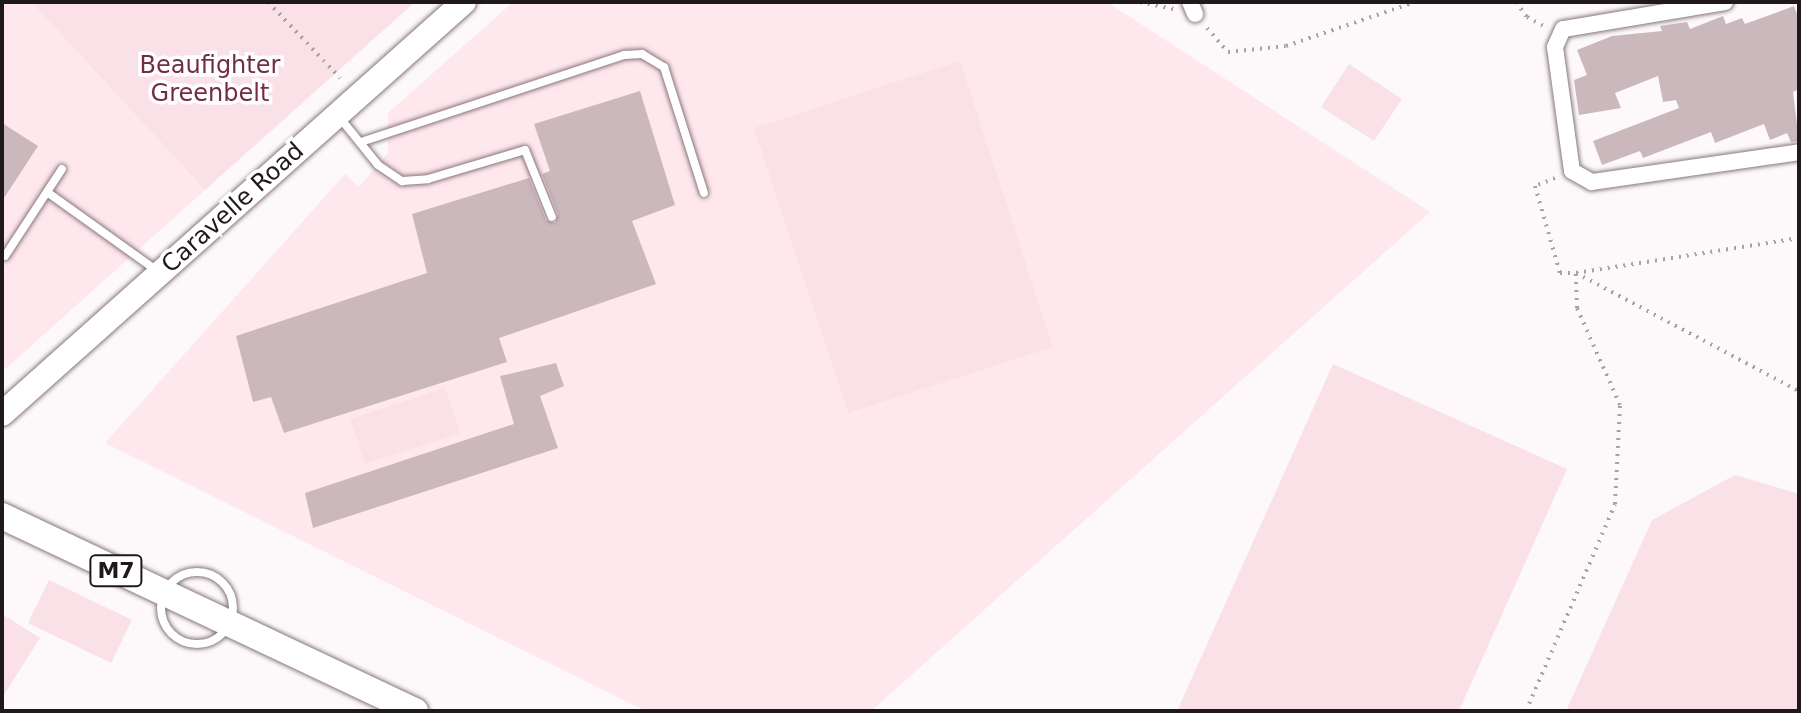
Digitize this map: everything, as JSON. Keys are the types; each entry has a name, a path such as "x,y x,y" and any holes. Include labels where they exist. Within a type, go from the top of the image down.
{"main road":[{"name":"M7","path":"2,516 415,711"}],"street":[{"name":"Caravelle Road","path":"2,414 464,2"},
{"path":"1725,2 1575,23 1559,34 1555,47 1572,171 1592,182 1799,152"}],"lane":[{"path":"364,141 624,55 642,54 664,67 704,193"},
{"path":"337,115 364,141 378,165 402,181 525,150 552,217"},
{"path":"5,256 62,169"},
{"path":"47,192 136,251 160,274"},
{"path":"189,572 206,573 220,580 231,593 231,624 220,638 189,644 164,624 164,593 189,572"}],"path":[{"path":"268,2 340,78"},
{"path":"1140,2 1192,8 1228,52 1286,46 1415,2"},
{"path":"1516,2 1527,17 1559,34"},
{"path":"1572,171 1535,186 1560,273 1799,238"},
{"path":"1576,273 1799,391"},
{"path":"1526,711 1615,504 1620,405 1577,308 1576,273"}],"shaded area":[{"path":"2,2 31,2 205,190 2,372"},
{"path":"513,2 1107,2 1430,212 871,711 646,711 105,443 345,174 359,187 388,153 388,113"}],"green space":[{"name":"Beaufighter Greenbelt","path":"31,2 415,2 205,190"},
{"path":"960,61 1053,347 848,413 754,128"},
{"path":"1349,64 1402,99 1374,141 1321,107"},
{"path":"1333,364 1567,469 1459,711 1177,711"},
{"path":"445,388 460,433 365,464 350,419"},
{"path":"1735,475 1799,494 1799,711 1566,711 1652,520"},
{"path":"49,580 132,620 111,663 28,623"},
{"path":"2,614 40,638 2,698"}],"building":[{"path":"1794,6 1799,19 1799,89 1793,92 1799,141 1791,142 1787,133 1770,140 1764,124 1715,143 1711,132 1643,158 1640,151 1602,165 1593,141 1679,108 1676,100 1663,102 1658,76 1615,93 1621,108 1579,115 1574,80 1587,75 1577,50 1612,36 1662,31 1660,26 1687,22 1690,29 1723,16 1726,24 1742,18 1745,24"},
{"path":"640,91 675,205 632,221 656,284 499,338 507,362 284,433 271,397 253,402 236,336 427,273 412,214 529,178 546,220 555,223 558,214 542,174 550,171 534,124"},
{"path":"2,123 38,146 2,201"},
{"path":"556,363 564,386 540,396 558,448 313,528 305,493 514,424 500,376"}]}
